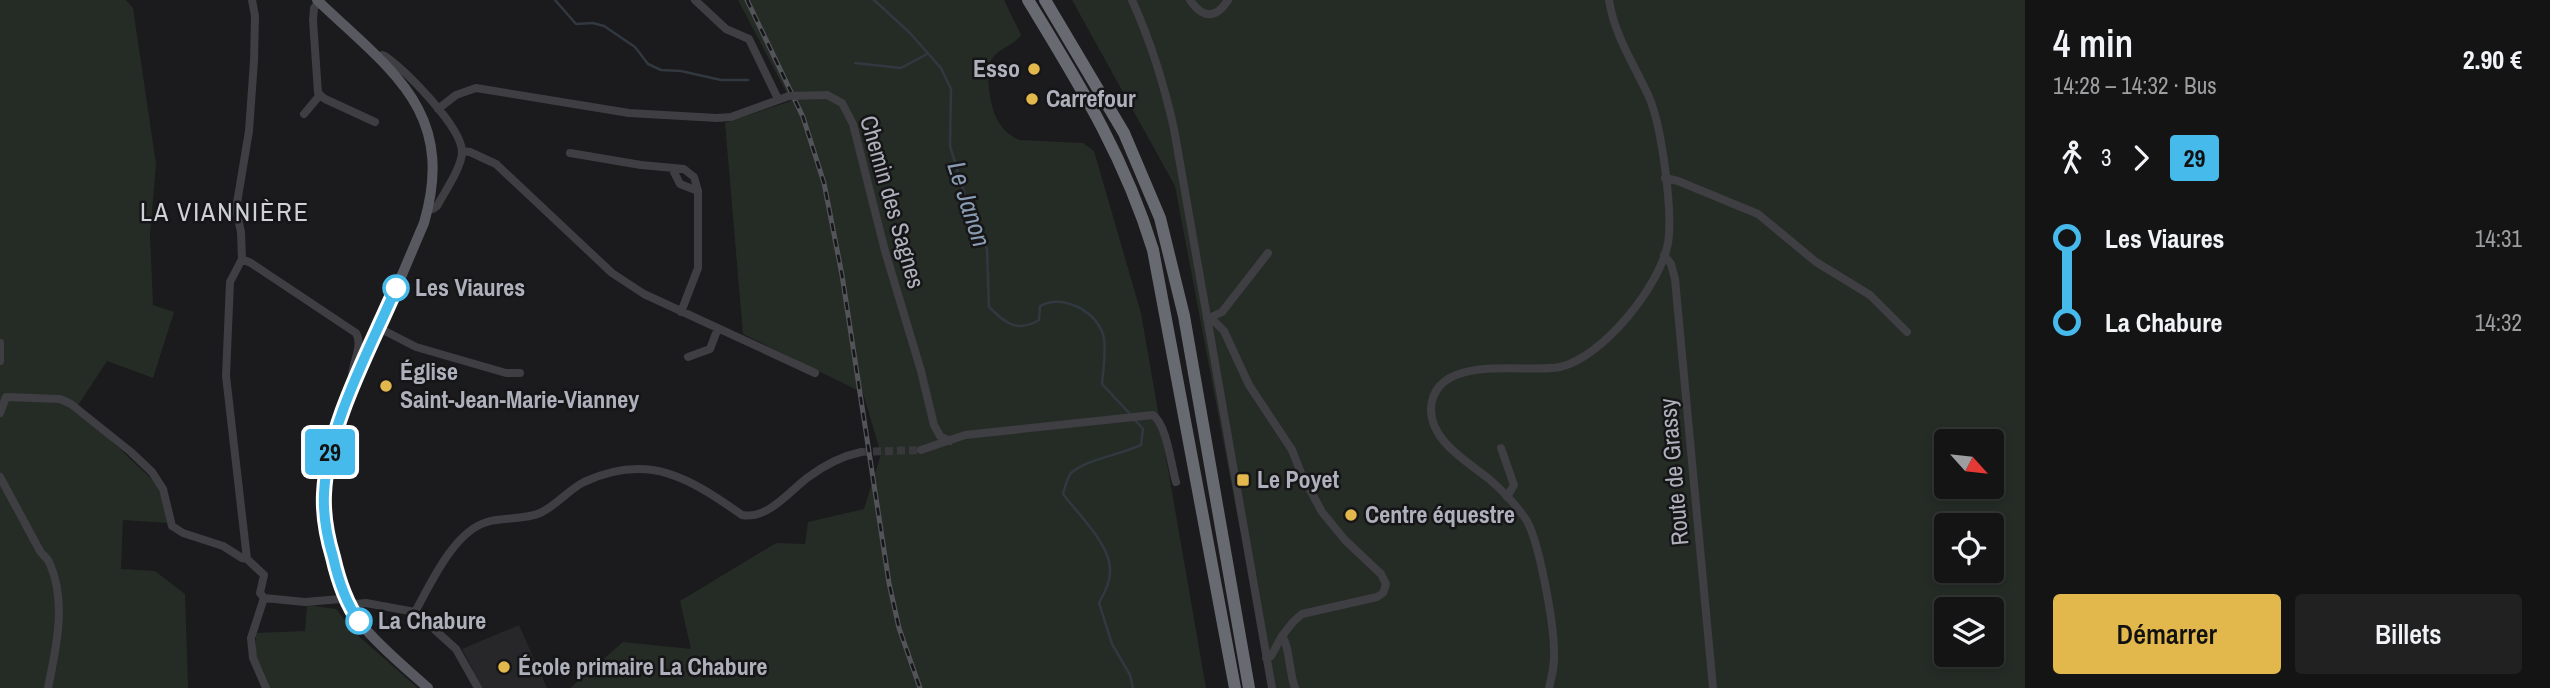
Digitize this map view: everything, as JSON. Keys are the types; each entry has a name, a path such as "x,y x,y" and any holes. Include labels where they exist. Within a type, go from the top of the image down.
{"highway":[{"path":"1028,0 1114,148 1135,194 1153,250 1235,688"},
{"path":"1045,0 1124,133 1163,228 1184,316 1249,688"}],"main road":[{"path":"318,1 379,58 414,100 428,131 434,159 428,209 336,430 329,454 324,497 324,518 330,549 354,615 374,639 428,688"}],"street":[{"path":"247,559 226,376 230,282 242,260 241,232 236,209 248,131 254,61 255,16 252,0"},
{"path":"695,0 726,29 749,39 778,99"},
{"path":"1132,0 1162,75 1174,129 1210,319 1272,688"},
{"path":"1190,0 1197,10 1213,15 1220,12 1228,0"},
{"path":"1549,688 1555,652 1539,554 1531,526 1507,497 1443,440 1432,416 1433,400 1437,392 1456,375 1469,371 1548,368 1583,358 1598,348 1623,321 1649,285 1664,255 1668,227 1665,178 1656,117 1613,19 1609,0"},
{"path":"318,1 313,20 317,91 320,95 375,122"},
{"path":"379,58 384,55 390,60 438,109 457,135 462,151 457,167 437,206 428,209"},
{"name":"Chemin des Sagnes","path":"438,109 456,95 476,88 629,113 691,118 731,117 789,96 827,95 842,103 853,124 885,251 921,371 933,425 940,436 950,441"},
{"path":"304,114 320,95"},
{"path":"462,151 496,164 612,273 646,296 815,373"},
{"path":"570,153 672,168 690,172 694,177 698,191 698,268 681,312"},
{"path":"672,168 680,184 698,191"},
{"path":"1665,178 1758,214 1816,262 1870,296 1907,332"},
{"path":"1210,319 1222,312 1268,253"},
{"name":"Route de Grassy","path":"1664,255 1671,264 1675,279 1713,688"},
{"path":"242,260 251,263 356,333 359,345 352,374 357,378"},
{"path":"1210,319 1224,331 1250,385 1292,450 1322,512 1345,540 1381,574 1386,584 1383,593 1377,597 1302,614 1282,636 1271,656 1266,658"},
{"path":"379,328 416,347 506,373 520,373"},
{"path":"688,357 710,349 718,328"},
{"path":"0,343 0,361"},
{"path":"0,413 6,397 66,400 152,472 160,482 170,520 177,530 247,559 264,575 260,593 264,598 292,601 341,600 415,612 456,649 478,688"},
{"path":"921,450 965,435 1153,415 1160,422 1176,482"},
{"path":"1501,448 1514,485 1507,497"},
{"path":"415,612 450,553 465,534 476,526 540,513 577,486 601,476 629,470 662,470 685,479 743,515 750,516 770,508 822,468 861,453"},
{"path":"0,477 40,551 49,560 55,585 59,611 58,634 48,688"},
{"path":"264,598 251,638 253,658 266,688"},
{"path":"1282,636 1295,688"}],"shaded area":[{"path":"0,0 126,0 133,8 156,164 150,235 153,305 174,312 153,378 107,361 75,410 158,485 168,523 123,520 121,569 155,571 185,594 188,688 0,688"},
{"path":"738,0 1004,0 1021,35 999,51 989,65 983,65 982,77 988,78 992,106 999,123 1004,130 1020,140 1083,143 1094,151 1141,313 1206,688 570,688 623,642 691,649 680,601 776,543 805,544 808,522 864,509 881,454 863,393 743,334 725,123 791,101"},
{"path":"1072,0 2025,0 2025,688 1270,688 1175,186"},
{"path":"307,605 336,609 355,633 418,688 263,688 256,657 256,633 305,631"},
{"name":"École primaire La Chabure","path":"519,625 547,688 482,688 462,649"}],"waterway":[{"path":"555,0 576,24 593,23 604,26 635,47 648,64 661,70 681,71 721,80 748,80"},
{"name":"Le Janon","path":"874,0 909,32 941,68 951,89 950,146 972,218 987,249 989,307 1006,322 1018,326 1039,320 1040,306 1049,303 1068,303 1085,311 1099,325 1103,334 1105,352 1102,384 1130,414"},
{"path":"855,63 901,68 927,54"},
{"name":"Le Janon","path":"1133,688 1130,675 1112,644 1099,603 1110,576 1106,552 1063,494 1071,473 1078,468 1141,445 1143,429 1134,419"}],"tunnel":[{"path":"861,452 921,450"}],"railway":[{"path":"747,0 803,117 824,183 842,275 889,583 899,628 920,688"}],"bus line":[{"name":"29","path":"359,621 341,585 330,549 324,518 325,475 336,430 396,288"}],"place":[{"name":"Esso","path":"1034,69"},
{"name":"Carrefour","path":"1032,99"},
{"name":"Les Viaures","path":"396,288"},
{"name":"Église Saint-Jean-Marie-Vianney","path":"386,386"},
{"name":"Le Poyet","path":"1243,480"},
{"name":"Centre équestre","path":"1351,515"},
{"name":"La Chabure","path":"359,621"},
{"name":"École primaire La Chabure","path":"504,667"}],"district":[{"name":"LA VIANNIÈRE","path":"225,212"}]}
